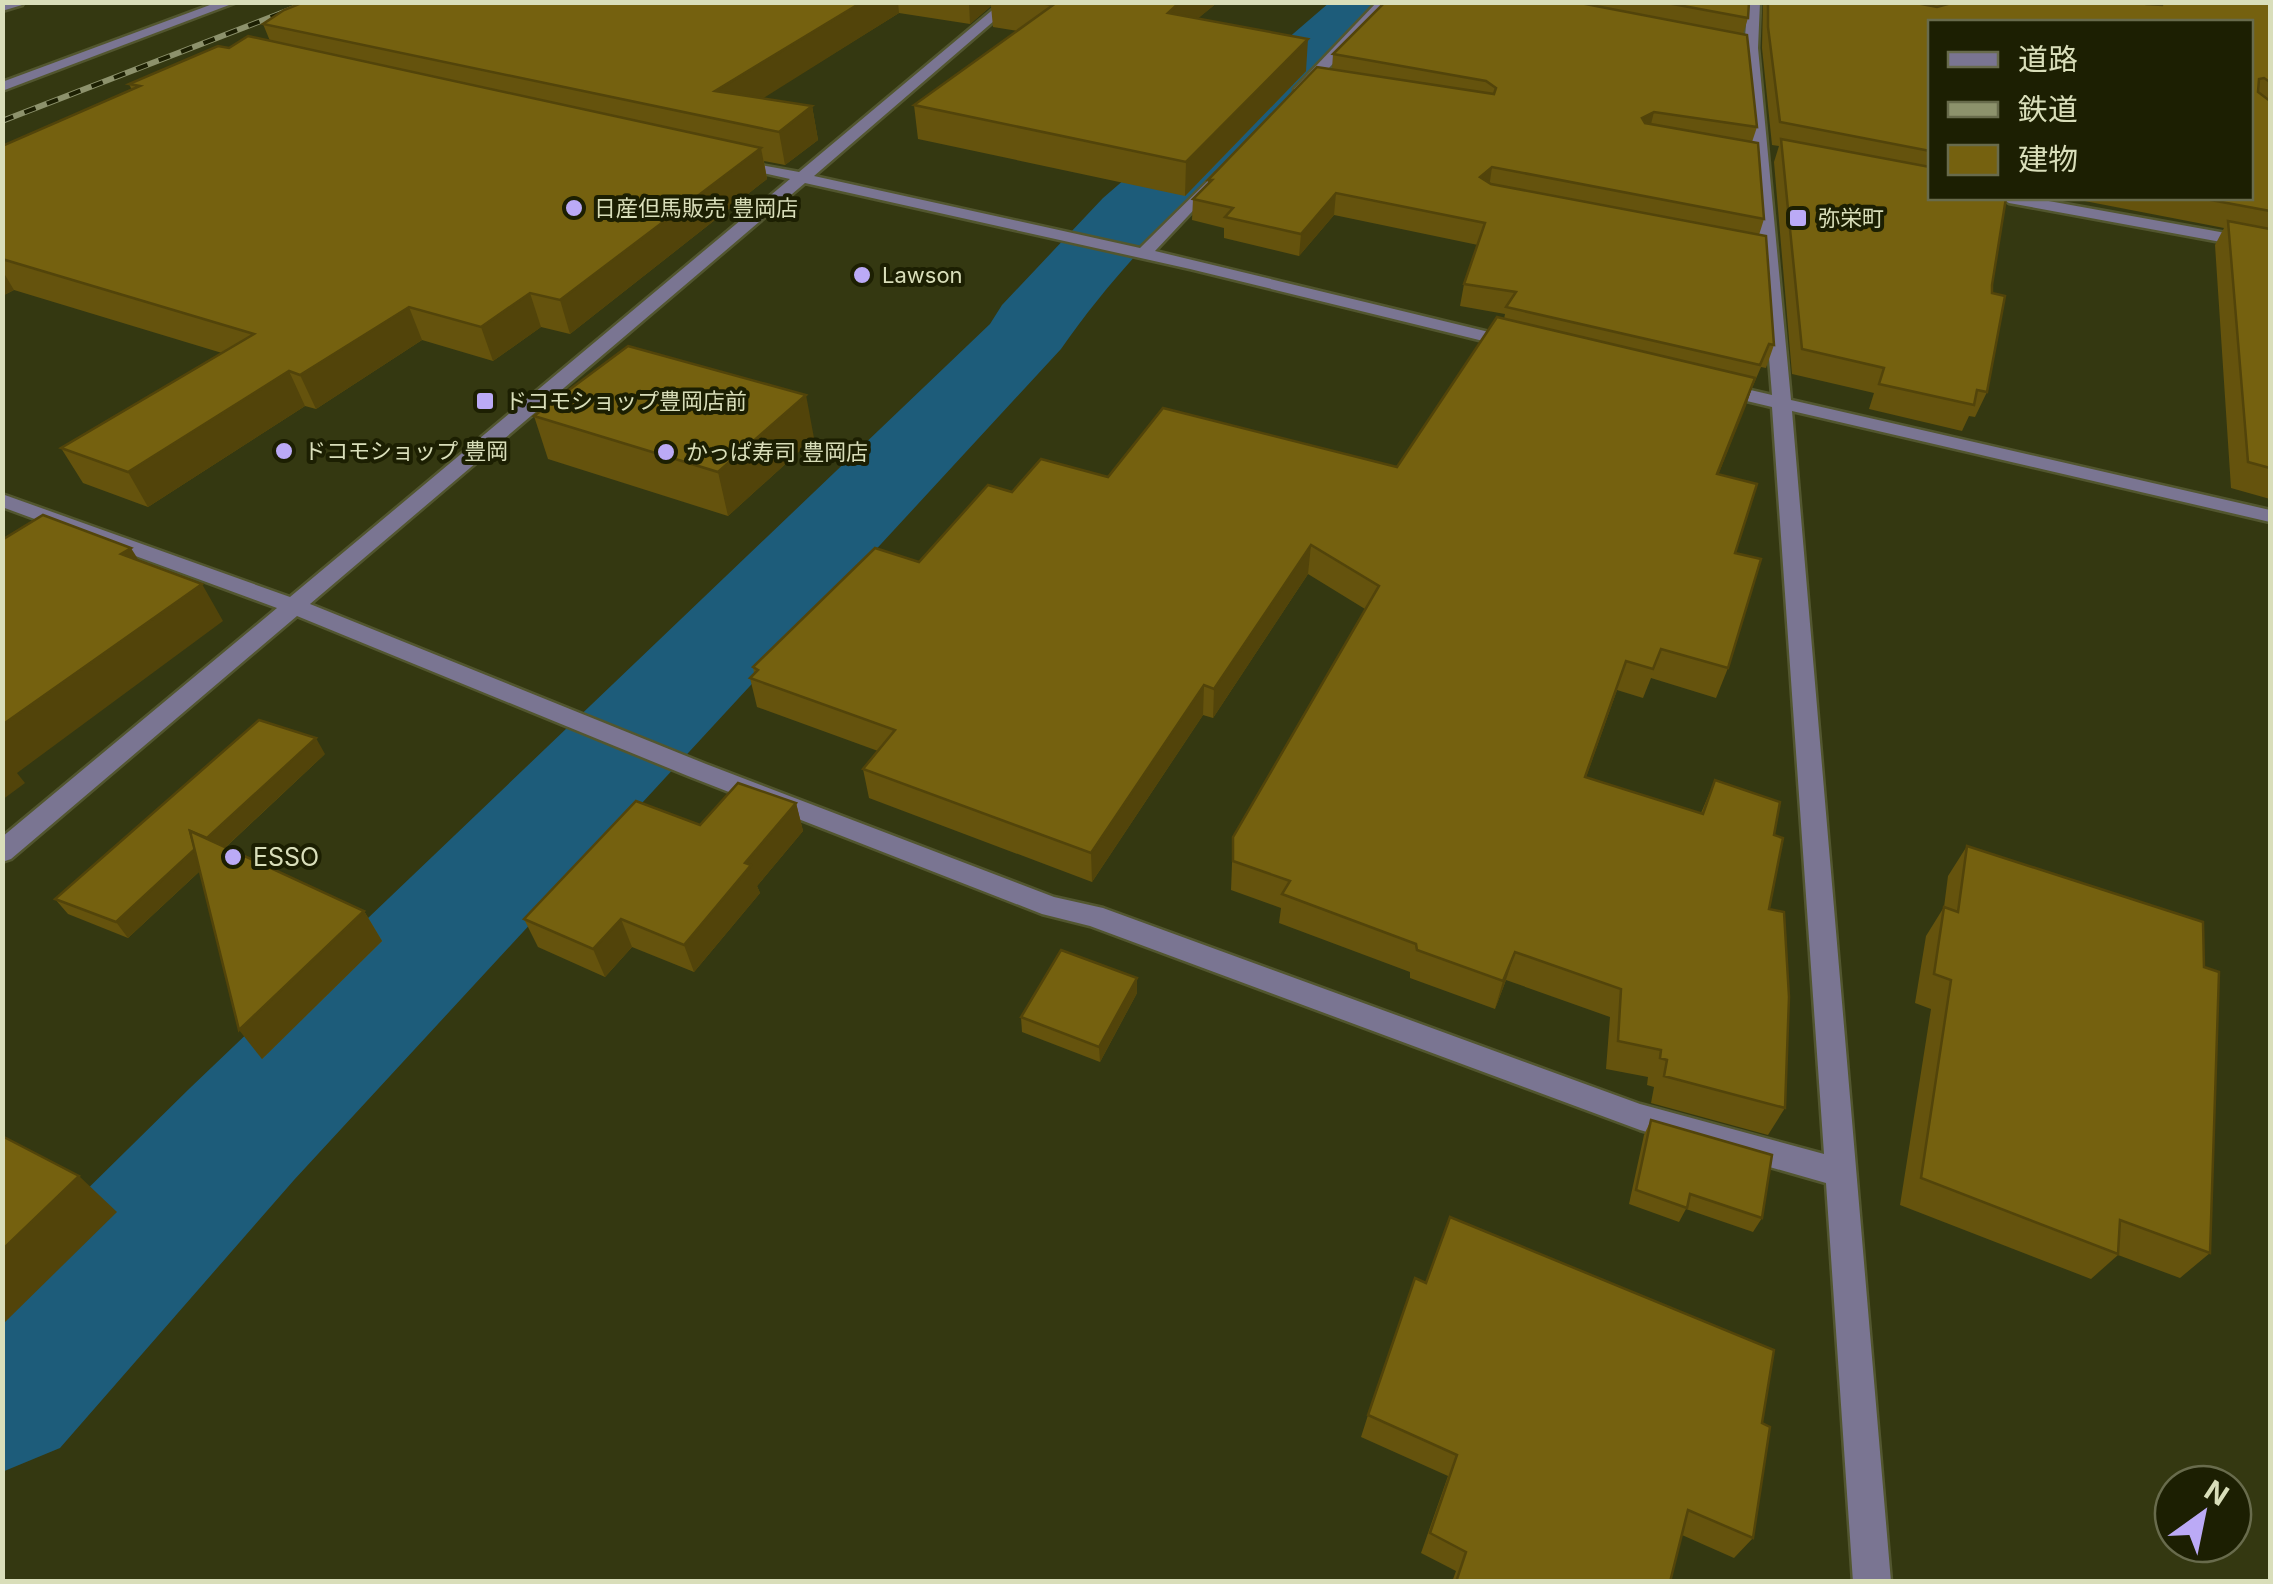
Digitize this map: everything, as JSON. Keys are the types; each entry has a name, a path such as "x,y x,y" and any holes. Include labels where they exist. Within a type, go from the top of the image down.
{"street":[{"path":"2,7 18,2"},
{"path":"2,87 231,2"},
{"path":"2,852 805,179 1010,2"},
{"path":"1286,106 1384,2"},
{"path":"1754,2 1751,48 1768,155 1760,249 1780,402 1872,1582"},
{"path":"1731,44 1751,48"},
{"path":"1312,79 1330,82"},
{"path":"1743,155 1768,155"},
{"path":"710,157 1143,254 1537,349"},
{"path":"1143,254 1234,160"},
{"path":"2020,200 2270,246"},
{"path":"1705,386 2270,516"},
{"path":"2,500 294,606 697,770 1052,907 1093,916 1640,1117 1841,1173"}],"building":[{"path":"304,2 862,2 715,91 812,106 779,132 263,24"},
{"path":"1034,2 1180,2 1168,13 1308,39 1186,162 914,105 1053,5"},
{"path":"1385,2 1575,2 1747,35 1757,127 1654,112 1642,118 1645,123 1758,143 1764,219 1492,167 1480,177 1491,184 1766,236 1774,345 1769,344 1760,365 1506,307 1516,292 1464,284 1485,223 1336,193 1301,234 1225,217 1233,208 1193,199 1317,67 1494,94 1496,88 1486,81 1333,54"},
{"path":"1662,2 1749,2 1748,18"},
{"path":"1768,2 1911,2 1937,7 1955,2 2162,5 2270,2 2270,82 2259,79 2258,92 2270,101 2270,211 2211,200 2253,200 2253,20 1928,20 1928,151 1780,122"},
{"path":"248,36 761,148 560,300 530,293 481,327 409,307 300,375 289,371 128,472 61,448 254,334 2,259 2,146 140,86 129,84 218,46 229,48"},
{"path":"1781,139 1928,167 1928,200 2006,200 1992,285 1992,293 2005,296 1987,392 1977,390 1974,405 1879,384 1884,368 1802,349"},
{"path":"2228,221 2270,229 2270,468 2248,462"},
{"path":"1497,317 1755,378 1717,474 1757,484 1735,553 1761,559 1728,668 1661,649 1653,669 1626,661 1585,777 1703,814 1715,780 1780,802 1774,835 1783,838 1769,909 1784,912 1789,997 1785,1108 1664,1076 1667,1060 1660,1058 1661,1050 1618,1041 1621,989 1515,952 1503,981 1282,894 1290,881 1233,861 1233,837 1379,586 1311,545 1214,689 1204,685 1091,853 863,769 895,730 750,678 758,670 753,667 875,548 919,562 988,485 1012,492 1041,459 1108,477 1163,408 1397,467"},
{"path":"628,346 806,395 718,472 534,416"},
{"path":"43,515 131,548 121,554 202,584 2,725 2,540"},
{"path":"259,720 316,738 207,838 190,831 195,849 116,922 55,899"},
{"path":"738,783 796,803 745,863 751,865 684,945 621,919 593,949 524,919 636,801 700,825"},
{"path":"190,831 364,911 239,1030"},
{"path":"1967,846 2203,922 2204,967 2219,972 2210,1253 2120,1220 2118,1254 1921,1178 1951,980 1934,974 1944,907 1958,912"},
{"path":"1061,950 1137,978 1099,1047 1021,1017"},
{"path":"1651,1120 1772,1155 1762,1218 1690,1194 1687,1208 1636,1190"},
{"path":"2,1136 79,1176 2,1250"},
{"path":"1450,1217 1774,1350 1762,1423 1770,1427 1753,1538 1688,1510 1670,1582 1456,1582 1466,1552 1430,1533 1457,1455 1368,1415 1415,1278 1426,1283"}],"waterway":[{"path":"2,1390 242,1134 1031,331 1032,323 1130,214 1367,2"}],"railway":[{"path":"2,121 310,2"}],"place":[{"name":"日産但馬販売 豊岡店","path":"574,208"},
{"name":"弥栄町","path":"1798,218"},
{"name":"Lawson","path":"862,275"},
{"name":"ドコモショップ豊岡店前","path":"485,401"},
{"name":"ドコモショップ 豊岡","path":"284,451"},
{"name":"かっぱ寿司 豊岡店","path":"666,452"},
{"name":"ESSO","path":"233,857"}]}
